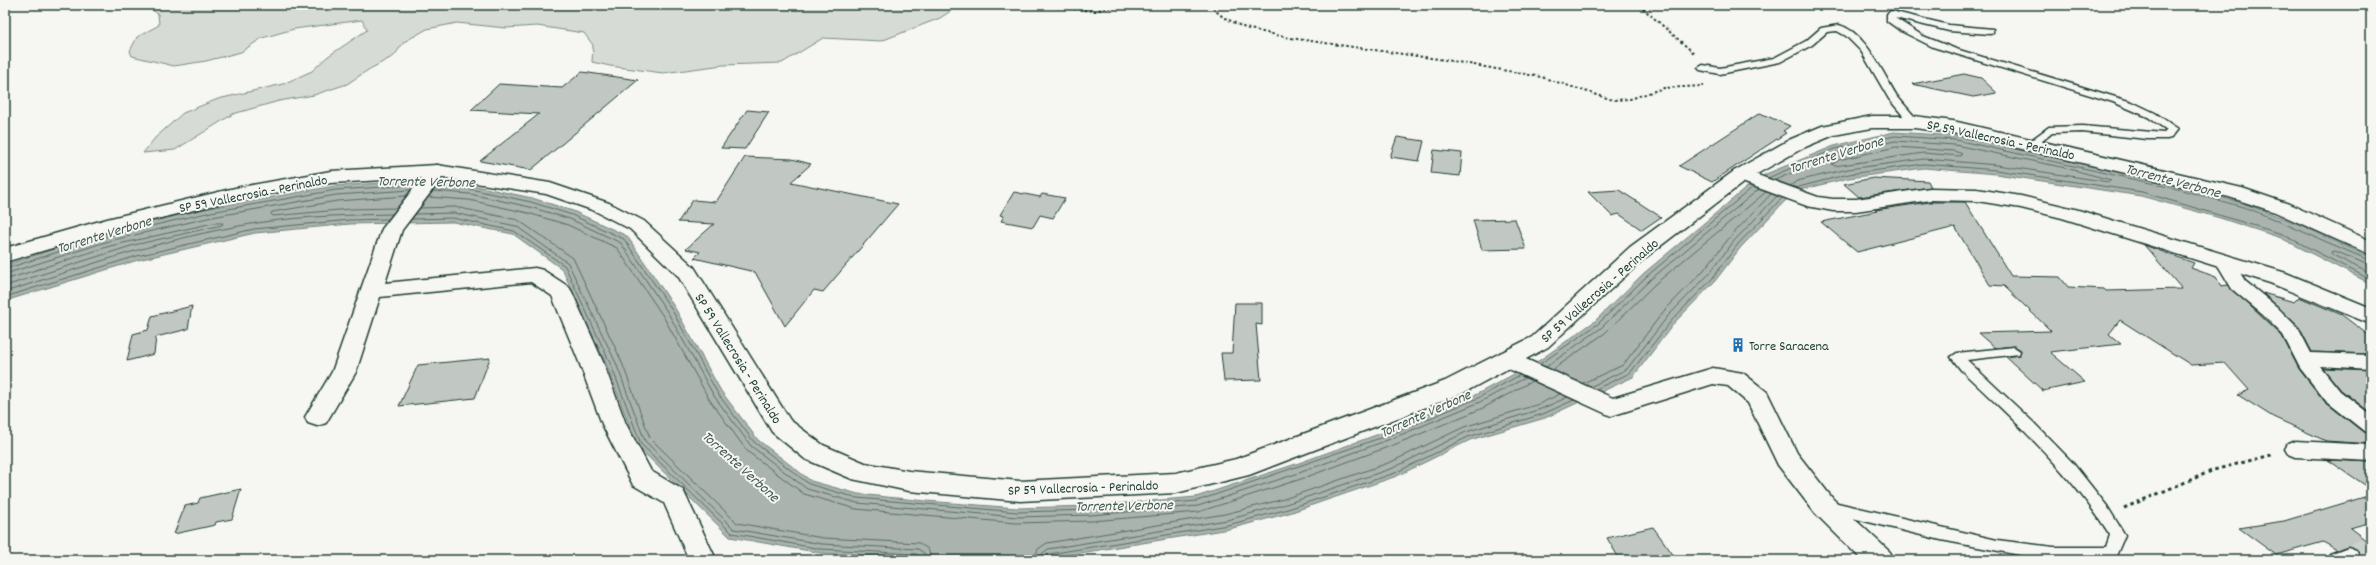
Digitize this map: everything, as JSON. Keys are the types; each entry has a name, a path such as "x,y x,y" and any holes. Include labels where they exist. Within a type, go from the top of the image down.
{"main road":[{"name":"SP 59 Vallecrosia - Perinaldo","path":"5,255 114,223 283,184 330,177 435,175 491,178 550,189 602,207 637,225 686,272 781,426 814,452 861,472 909,481 1020,491 1176,483 1240,468 1454,388 1516,363 1638,252 1796,144 1829,130 1872,122 1914,122 1953,127 2235,192 2282,208 2371,249"},
{"path":"317,417 344,372 392,229 435,175"},
{"path":"1747,178 1814,202 1856,205 1930,194 1977,195 2021,202 2068,213 2278,278 2371,317"},
{"path":"370,291 535,275 561,292 591,362 614,424 642,478 674,497 700,555"},
{"path":"1516,363 1610,407 1713,376 1735,379 1758,398 1787,458 1824,506 1880,560"}],"street":[{"path":"2225,262 2238,285 2270,311 2291,332 2305,359 2333,396 2371,426"},
{"path":"2305,359 2371,362"},
{"path":"2295,449 2371,453"}],"lane":[{"path":"1990,31 1949,28 1892,14 1890,19 1903,29 1930,42 1977,59 2134,106 2160,119 2173,129 2167,136 2148,136 2082,129 2049,130 2031,145"},
{"path":"1703,68 1720,71 1777,60 1809,43 1824,30 1839,28 1852,36 1872,59 1892,95 1914,122"},
{"path":"1824,506 1987,544 2034,552 2095,556 2111,552 2118,535 2106,514 2059,455 1957,357 2014,351"}],"path":[{"path":"1034,5 1095,11 1118,5"},
{"path":"1209,5 1223,17 1245,28 1290,38 1452,60 1541,77 1613,100 1630,98 1664,88 1708,86 1719,83 1721,78 1720,71 1694,54 1668,33 1639,5"},
{"path":"2106,514 2214,470 2295,449"}],"shaded area":[{"path":"137,5 320,7 330,5 960,5 940,18 881,41 823,38 782,63 723,65 663,73 592,62 593,45 584,33 537,26 506,28 457,23 427,29 404,42 394,56 368,70 347,84 314,95 279,101 233,114 175,150 143,153 155,138 183,113 218,99 283,84 312,71 327,57 367,30 362,20 294,29 262,38 241,52 206,61 174,66 132,56 130,51 137,37 159,25 158,14 147,6"}],"water":[{"name":"Torrente Verbone","path":"1894,132 1956,136 2183,186 2251,206 2301,225 2371,258 2371,284 2281,238 2220,218 2141,196 1996,174 1924,168 1849,178 1799,190 1785,201 1741,247 1715,281 1675,322 1633,377 1545,418 1470,440 1397,476 1289,513 1229,529 1037,560 940,560 821,553 730,537 637,446 607,366 562,269 513,234 453,222 350,224 255,233 138,260 5,301 5,265 106,232 210,208 335,186 414,181 471,185 532,198 573,211 627,236 675,308 721,391 758,440 811,481 858,494 1017,508 1091,506 1196,497 1296,464 1390,430 1477,394 1540,360 1595,321 1644,273 1746,188 1766,174 1834,146"}],"building":[{"path":"582,72 638,80 531,170 480,161 539,114 471,110 499,84 562,88"},
{"path":"1964,74 1981,78 1997,93 1973,97 1912,84"},
{"path":"747,110 769,112 745,149 721,148"},
{"path":"1760,113 1790,126 1783,131 1786,133 1712,182 1679,166"},
{"path":"1397,137 1424,141 1419,161 1390,157"},
{"path":"1434,150 1462,153 1460,176 1431,173"},
{"path":"745,157 792,159 811,164 791,182 898,204 823,292 814,290 785,326 755,272 694,258 700,252 686,249 714,224 678,222 693,200 716,202"},
{"path":"1873,178 1928,181 1931,187 1859,197 1844,184"},
{"path":"1619,190 1661,217 1642,230 1619,214 1612,216 1588,192"},
{"path":"1014,192 1040,197 1042,194 1065,198 1053,218 1040,215 1033,227 1001,221 1004,216 1000,215"},
{"path":"1930,202 1965,202 2011,276 2060,277 2068,287 2104,289 2106,291 2182,289 2144,245 2194,263 2191,268 2216,277 2221,286 2228,285 2282,336 2299,369 2325,402 2363,432 2371,434 2371,444 2326,441 2273,417 2238,395 2249,390 2225,363 2191,365 2120,320 2109,334 2121,344 2050,352 2085,382 2043,391 2006,357 2019,355 2021,350 2014,346 1995,348 1978,333 2051,331 2004,286 1990,285 1955,227 1857,252 1821,222 1877,211 1875,210"},
{"path":"1515,219 1526,249 1482,250 1473,220"},
{"path":"2263,293 2294,302 2299,297 2342,315 2371,337 2371,354 2312,352 2299,327"},
{"path":"1235,303 1262,303 1262,325 1256,324 1261,380 1224,381 1221,353 1232,353"},
{"path":"192,306 188,329 156,337 154,354 127,361 133,334 148,330 152,316"},
{"path":"490,358 475,398 399,406 418,365"},
{"path":"2323,368 2371,370 2371,413 2341,390"},
{"path":"2328,460 2371,462 2371,489"},
{"path":"241,489 232,519 216,522 215,525 174,534 185,506 198,503 200,498"},
{"path":"2371,495 2371,522 2350,528 2367,541 2357,549 2347,546 2337,550 2323,542 2276,555 2239,528 2284,521"},
{"path":"1653,527 1677,560 1620,560 1607,538"}],"tunnel":[{"path":"2348,556 2371,546"}],"place":[{"name":"Torre Saracena","path":"1738,345"}]}
